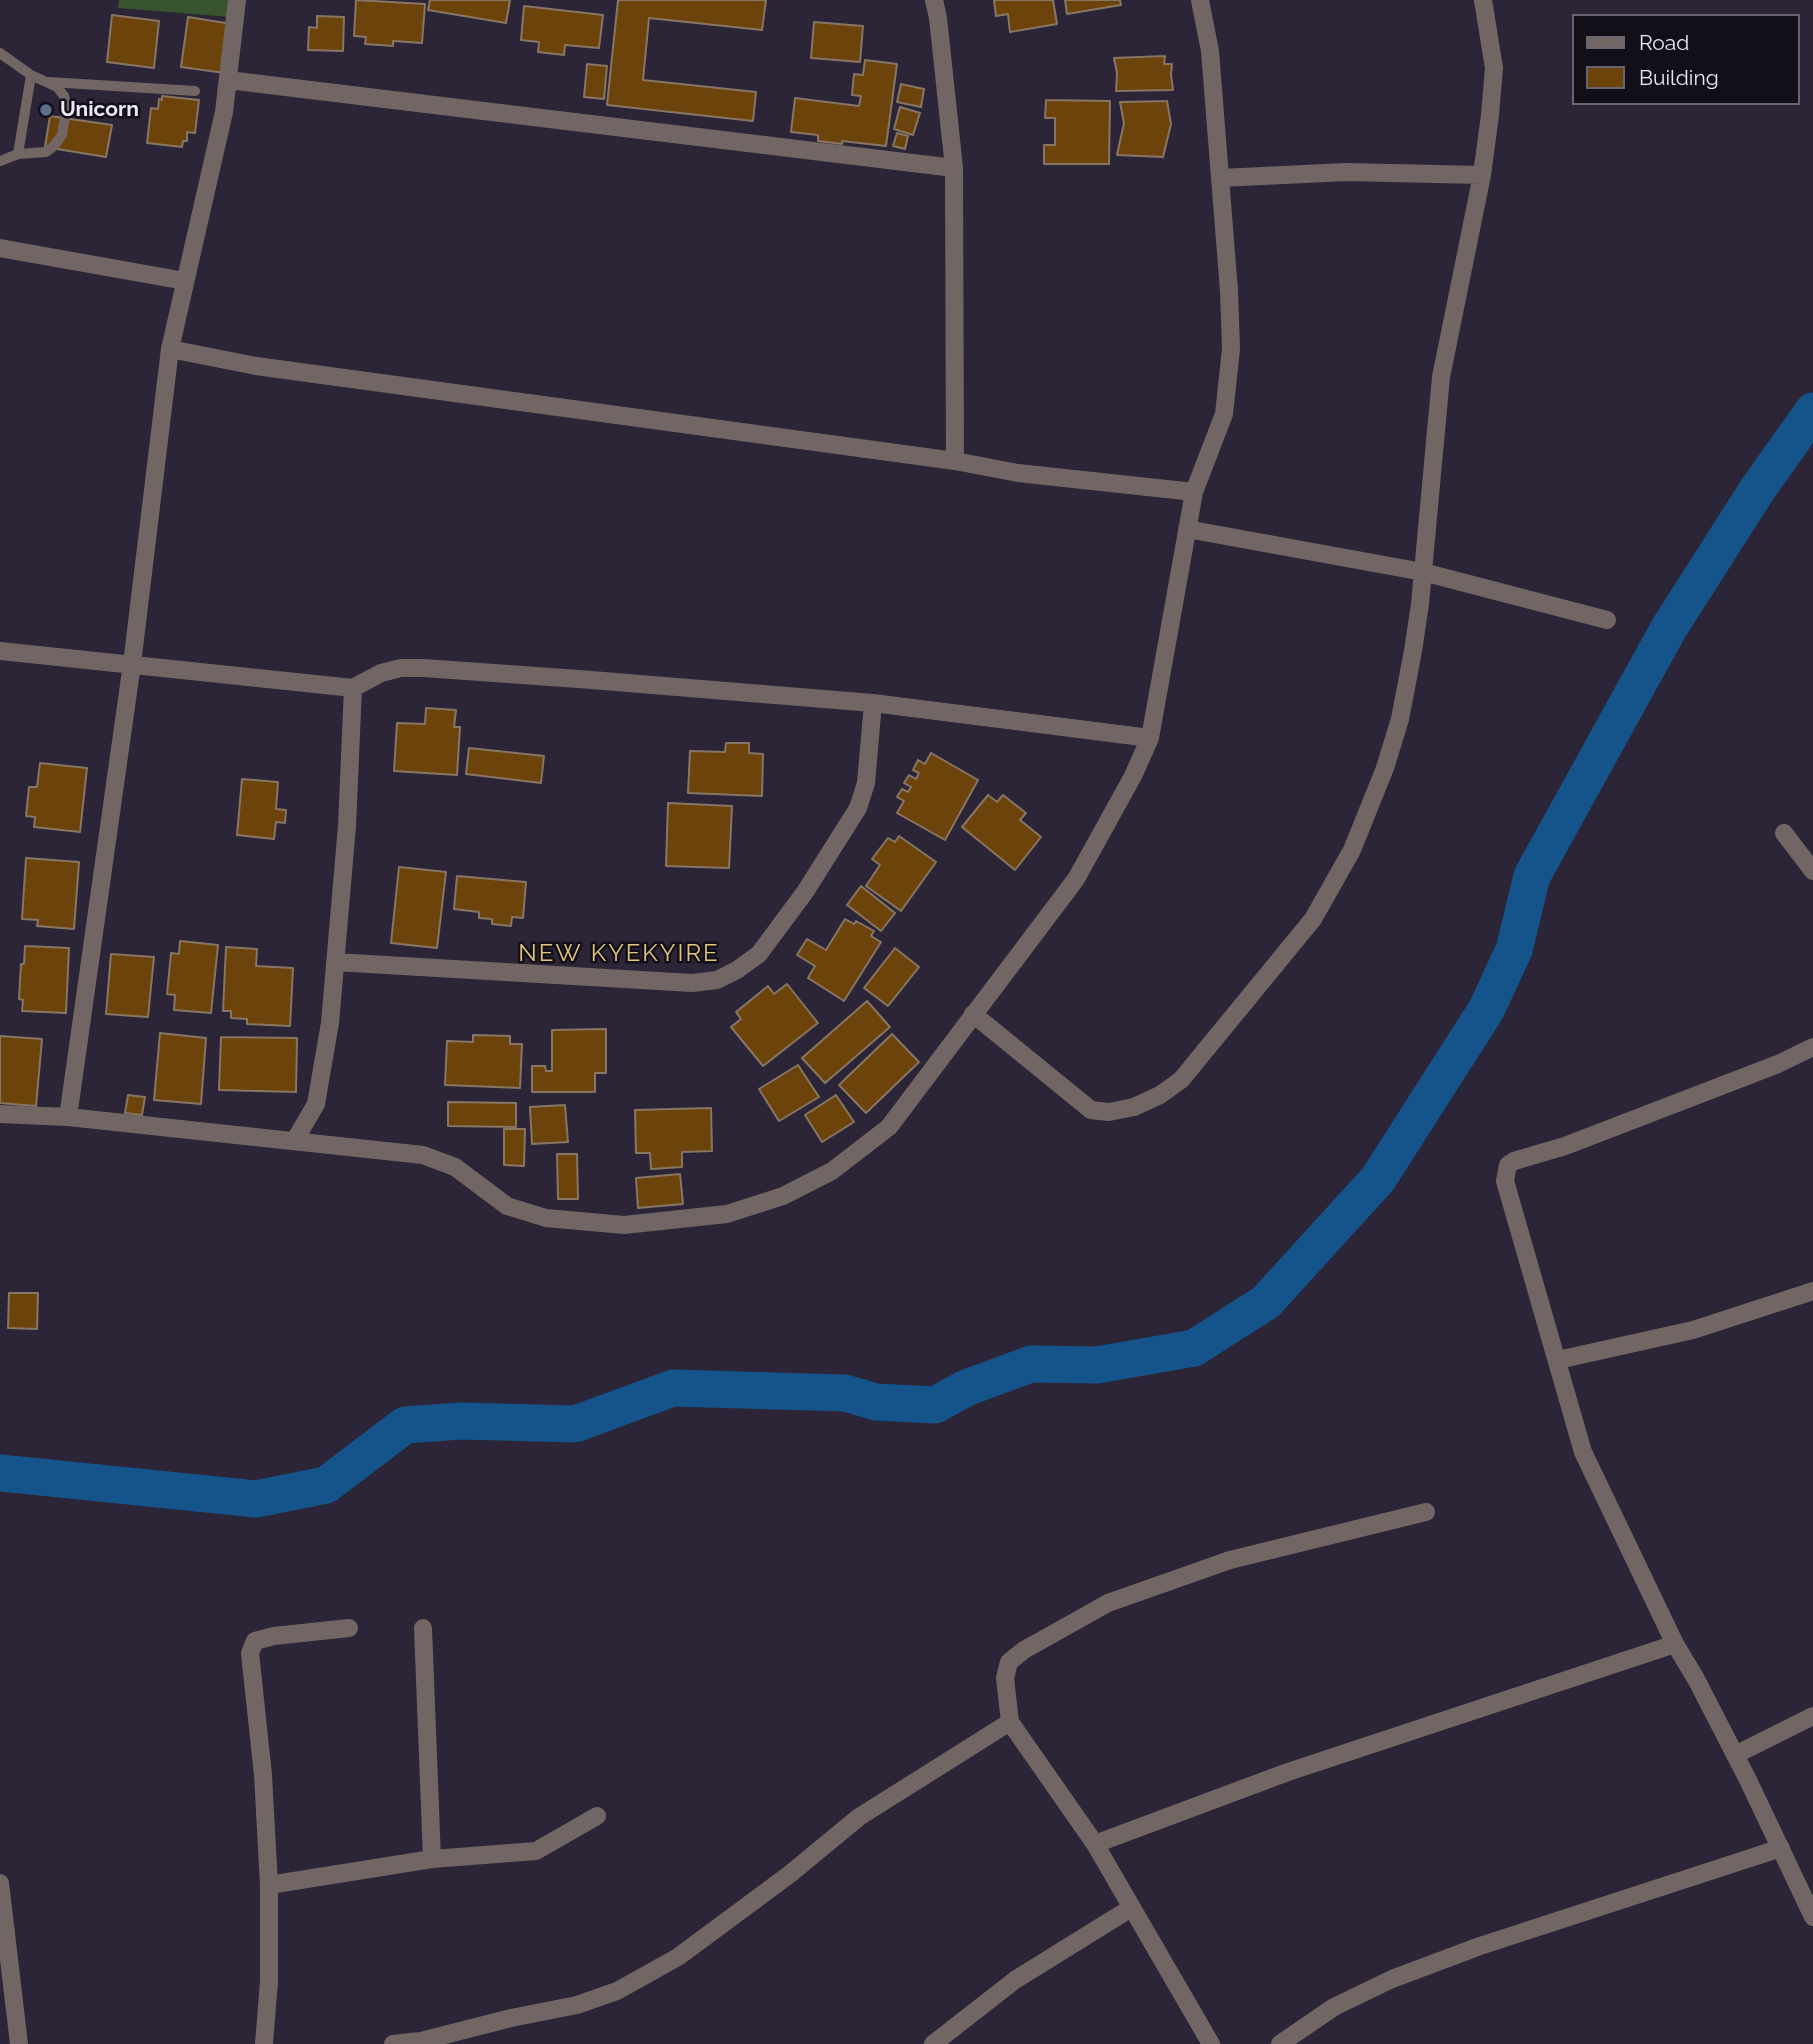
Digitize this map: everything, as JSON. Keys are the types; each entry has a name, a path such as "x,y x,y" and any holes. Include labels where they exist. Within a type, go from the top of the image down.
{"street":[{"path":"68,1117 131,664 170,349 224,112 237,0"},
{"path":"934,0 954,168 955,461"},
{"path":"0,1114 68,1117 423,1154 455,1167 507,1206 545,1218 624,1225 727,1214 783,1196 832,1171 889,1128 1076,878 1133,776 1150,738 1194,492 1224,414 1231,349 1221,177 1210,51 1200,0"},
{"path":"973,1014 1091,1110 1109,1112 1134,1107 1160,1095 1181,1080 1313,919 1352,850 1385,768 1400,719 1413,651 1441,377 1482,175 1494,68 1483,0"},
{"path":"228,80 954,168"},
{"path":"1221,177 1346,172 1482,175"},
{"path":"0,248 185,281"},
{"path":"170,349 256,366 429,391 955,461 1018,473 1194,492"},
{"path":"1187,529 1423,572 1607,620"},
{"path":"0,651 353,688 381,673 401,668 423,667 873,704 1150,738"},
{"path":"295,1140 316,1104 330,1023 346,826 353,688"},
{"path":"335,962 692,983 717,981 759,954 805,892 858,808 866,783 873,704"},
{"path":"1784,833 1813,871"},
{"path":"1813,1047 1778,1064 1565,1146 1528,1156 1508,1165 1505,1181 1583,1452 1675,1644 1735,1755 1813,1917"},
{"path":"1558,1360 1693,1330 1813,1291"},
{"path":"1212,2044 1096,1844 1010,1722 1005,1678 1009,1662 1024,1650 1108,1603 1230,1560 1426,1512"},
{"path":"264,2044 269,1981 269,1885 263,1775 250,1653 255,1642 274,1636 349,1628"},
{"path":"424,1628 432,1859"},
{"path":"1096,1844 1288,1772 1675,1644"},
{"path":"1735,1755 1813,1716"},
{"path":"393,2044 421,2041 511,2018 577,2005 617,1991 678,1957 790,1874 859,1817 1010,1722"},
{"path":"269,1885 432,1859 536,1851 597,1816"},
{"path":"1280,2044 1334,2007 1392,1979 1480,1946 1781,1848"},
{"path":"0,1883 19,2044"},
{"path":"933,2044 1015,1980 1131,1908"}],"lane":[{"path":"0,53 31,75 49,82 195,91"},
{"path":"18,154 31,75"},
{"path":"0,161 18,154 46,152 62,135 67,106 64,96 49,82"}],"green space":[{"path":"119,0 232,0 231,17 118,8"}],"building":[{"path":"356,0 425,4 422,43 393,41 393,46 365,44 366,37 354,36"},
{"path":"430,0 510,0 506,23 428,10"},
{"path":"618,0 766,0 762,30 649,18 643,80 756,92 753,121 607,105"},
{"path":"994,0 1053,0 1057,24 1010,32 1008,14 996,16"},
{"path":"1065,0 1120,0 1121,5 1067,14"},
{"path":"524,6 603,15 599,48 565,45 564,55 538,52 539,42 521,40"},
{"path":"112,15 159,21 154,68 107,62"},
{"path":"317,16 344,17 343,51 308,50 309,27 317,28"},
{"path":"188,17 232,24 225,73 181,67"},
{"path":"814,22 863,26 860,62 811,58"},
{"path":"1165,56 1164,64 1172,64 1173,90 1116,91 1114,58"},
{"path":"865,60 897,64 886,146 818,141 818,135 791,132 795,98 859,106 861,96 852,95 854,74 863,75"},
{"path":"587,64 607,66 604,99 584,97"},
{"path":"901,84 924,89 921,107 897,102"},
{"path":"162,96 199,100 195,133 187,132 187,141 183,141 182,147 147,143 151,108 158,109"},
{"path":"1046,100 1110,101 1109,164 1044,164 1044,145 1055,145 1055,118 1045,118"},
{"path":"1167,101 1171,124 1163,157 1117,155 1124,123 1120,102"},
{"path":"900,107 920,113 913,135 894,129"},
{"path":"50,116 112,125 106,157 45,147"},
{"path":"897,133 908,136 905,149 893,146"},
{"path":"426,708 456,710 454,727 460,727 457,775 394,771 397,723 425,724"},
{"path":"726,743 749,743 749,753 763,754 762,796 688,793 690,751 725,752"},
{"path":"469,748 544,756 541,783 466,774"},
{"path":"931,753 978,780 945,840 897,813 904,801 897,797 902,789 908,792 911,787 904,783 909,775 916,779 919,773 913,770 918,760 925,764"},
{"path":"40,763 87,768 80,832 34,827 35,817 26,816 29,787 37,787"},
{"path":"242,779 278,782 276,809 286,810 285,823 276,822 274,839 237,835"},
{"path":"988,795 997,802 1003,795 1026,813 1020,820 1041,837 1015,870 962,827"},
{"path":"668,803 732,806 729,868 666,866"},
{"path":"899,836 936,862 901,911 866,886 880,865 872,859 888,838 895,842"},
{"path":"26,858 79,862 74,929 37,926 38,920 22,919"},
{"path":"399,867 446,872 437,948 391,943"},
{"path":"457,876 526,882 523,918 512,917 511,926 492,924 492,919 479,918 479,912 454,909"},
{"path":"861,886 895,913 881,931 847,905"},
{"path":"845,919 854,924 856,921 874,931 871,936 881,942 844,1001 808,978 815,966 797,955 807,939 826,950"},
{"path":"180,941 218,945 211,1013 174,1010 175,995 167,994 171,953 179,954"},
{"path":"25,946 69,948 66,1013 22,1011 23,1000 19,999"},
{"path":"226,947 257,949 256,966 293,968 290,1026 247,1024 247,1019 231,1018 231,1011 223,1011"},
{"path":"895,948 919,967 888,1006 864,988"},
{"path":"111,954 154,957 148,1017 106,1014"},
{"path":"787,984 818,1023 763,1066 731,1027 741,1019 736,1012 768,986 774,994"},
{"path":"867,1001 890,1027 825,1083 802,1058"},
{"path":"606,1029 606,1073 595,1073 595,1092 532,1092 532,1066 545,1066 546,1071 552,1071 552,1030"},
{"path":"160,1033 206,1038 201,1104 154,1100"},
{"path":"892,1034 919,1062 866,1113 839,1085"},
{"path":"473,1035 510,1036 510,1044 522,1044 520,1088 445,1085 447,1041 473,1042"},
{"path":"0,1036 42,1039 36,1106 0,1103"},
{"path":"221,1037 297,1038 296,1092 219,1090"},
{"path":"798,1065 819,1097 779,1121 759,1089"},
{"path":"128,1095 145,1097 142,1115 125,1113"},
{"path":"836,1095 854,1122 822,1142 805,1115"},
{"path":"448,1102 516,1103 516,1127 448,1126"},
{"path":"565,1105 568,1142 532,1144 530,1107"},
{"path":"711,1108 712,1151 682,1152 682,1167 651,1169 650,1153 636,1153 635,1110"},
{"path":"504,1129 525,1129 524,1166 504,1165"},
{"path":"557,1154 577,1154 578,1199 558,1199"},
{"path":"680,1174 683,1204 638,1208 636,1178"},
{"path":"9,1293 38,1293 37,1329 8,1328"}],"waterway":[{"path":"0,1473 256,1499 326,1485 405,1425 461,1421 575,1424 673,1388 845,1393 876,1402 935,1405 966,1388 1031,1364 1097,1365 1194,1348 1266,1302 1378,1179 1486,1010 1514,950 1532,876 1669,628 1757,490 1813,411"}],"place":[{"name":"Unicorn","path":"46,110"}],"district":[{"name":"NEW KYEKYIRE","path":"619,954"}]}
